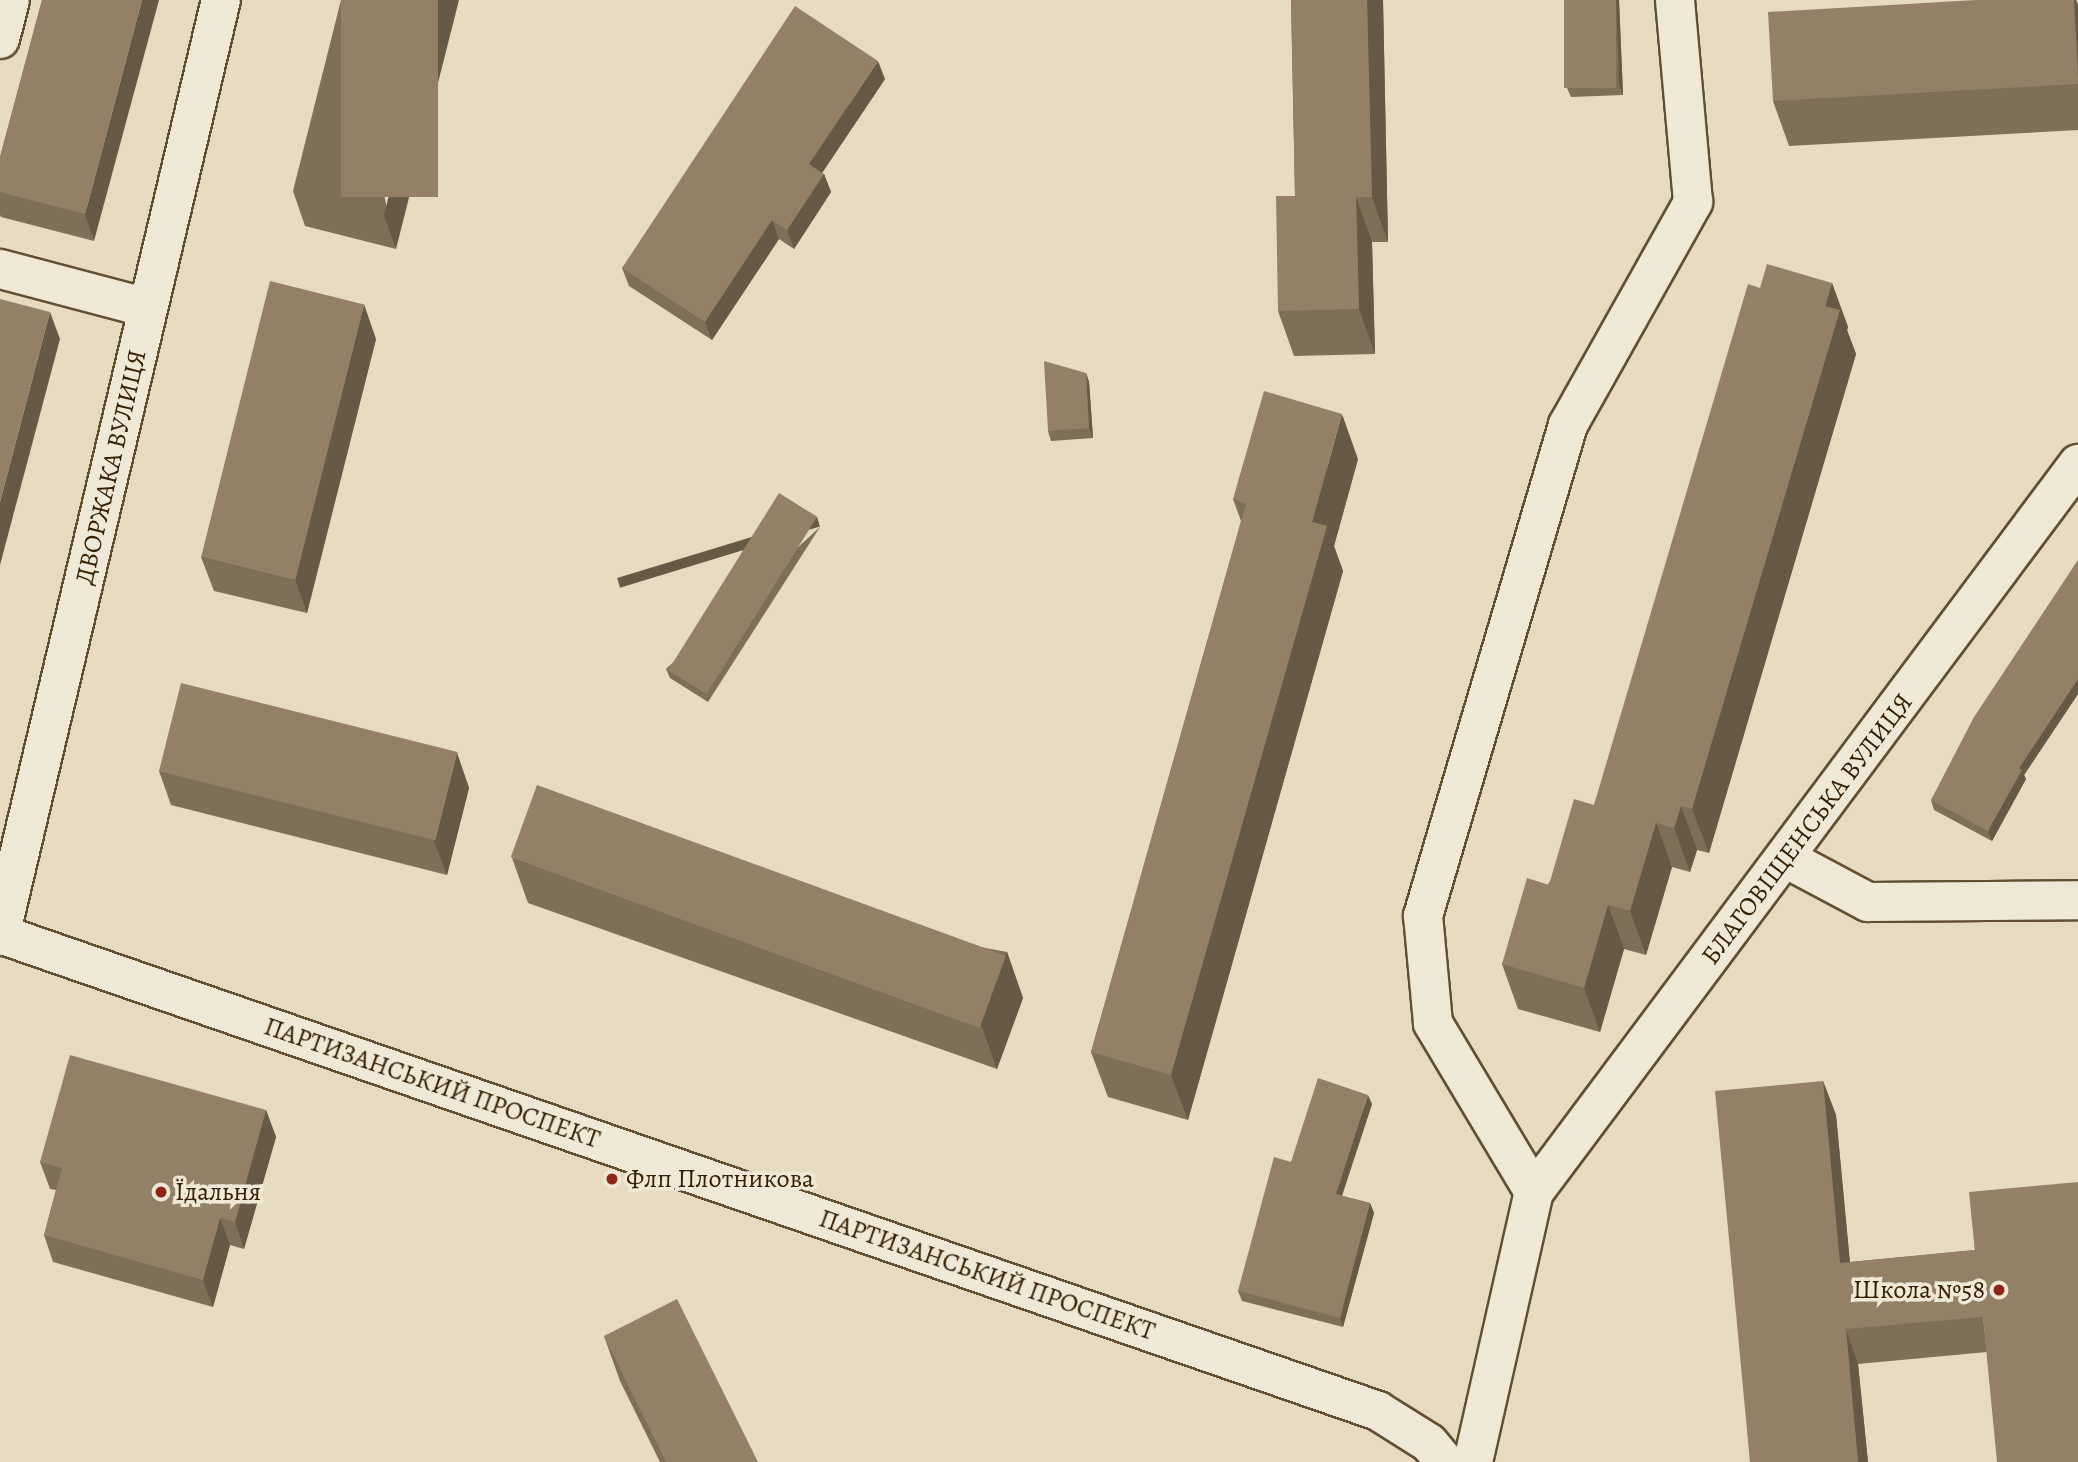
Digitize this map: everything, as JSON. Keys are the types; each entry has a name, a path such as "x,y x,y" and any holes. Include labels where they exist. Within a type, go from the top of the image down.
{"street":[{"path":"0,39 10,0"},
{"name":"ДВОРЖАКА ВУЛИЦЯ","path":"0,935 221,0"},
{"path":"1473,1462 1534,1192 1433,1023 1423,916 1568,425 1693,202 1675,0"},
{"path":"0,270 148,308"},
{"name":"БЛАГОВІЩЕНСЬКА ВУЛИЦЯ","path":"1534,1192 1787,859 2078,464"},
{"path":"1787,859 1868,902 2078,900"},
{"name":"ПАРТИЗАНСЬКИЙ ПРОСПЕКТ","path":"0,935 1378,1411 1429,1443 1445,1462"}],"building":[{"path":"42,0 142,0 85,214 0,192 0,157"},
{"path":"341,0 438,0 438,197 341,197"},
{"path":"1291,0 1367,0 1372,197 1356,197 1359,309 1278,311 1276,196 1295,196"},
{"path":"1564,0 1616,0 1616,88 1564,88"},
{"path":"1976,0 2074,0 2078,84 1773,101 1768,12"},
{"path":"795,6 878,61 809,164 824,174 787,230 772,220 705,322 622,268"},
{"path":"1767,264 1832,283 1825,306 1840,310 1692,809 1681,806 1674,828 1656,823 1630,911 1608,905 1584,988 1502,964 1527,878 1549,885 1574,799 1594,805 1748,284 1760,288"},
{"path":"270,281 364,304 295,580 201,557"},
{"path":"0,299 50,312 0,502"},
{"path":"1044,361 1086,373 1089,428 1048,431"},
{"path":"1264,391 1342,414 1312,522 1327,526 1171,1075 1091,1052 1246,504 1233,499"},
{"path":"779,493 817,517 706,694 668,670"},
{"path":"2078,560 2078,679 2019,768 2022,770 1988,831 1931,800 1974,717"},
{"path":"181,683 458,752 436,840 159,771"},
{"path":"537,785 1006,956 980,1028 511,857"},
{"name":"Їдальня","path":"70,1055 266,1110 235,1222 220,1218 203,1280 44,1235 62,1168 40,1162"},
{"path":"1318,1078 1368,1095 1336,1194 1370,1203 1340,1318 1238,1291 1274,1157 1291,1162"},
{"name":"Школа №58","path":"1823,1081 1840,1263 1975,1250 1969,1192 2078,1182 2078,1462 1997,1462 1983,1317 1846,1329 1858,1462 1750,1462 1715,1091"},
{"path":"677,1299 758,1462 666,1462 604,1336"}],"place":[{"name":"Флп Плотникова","path":"612,1179"},
{"name":"Їдальня","path":"161,1192"},
{"name":"Школа №58","path":"1999,1290"}]}
